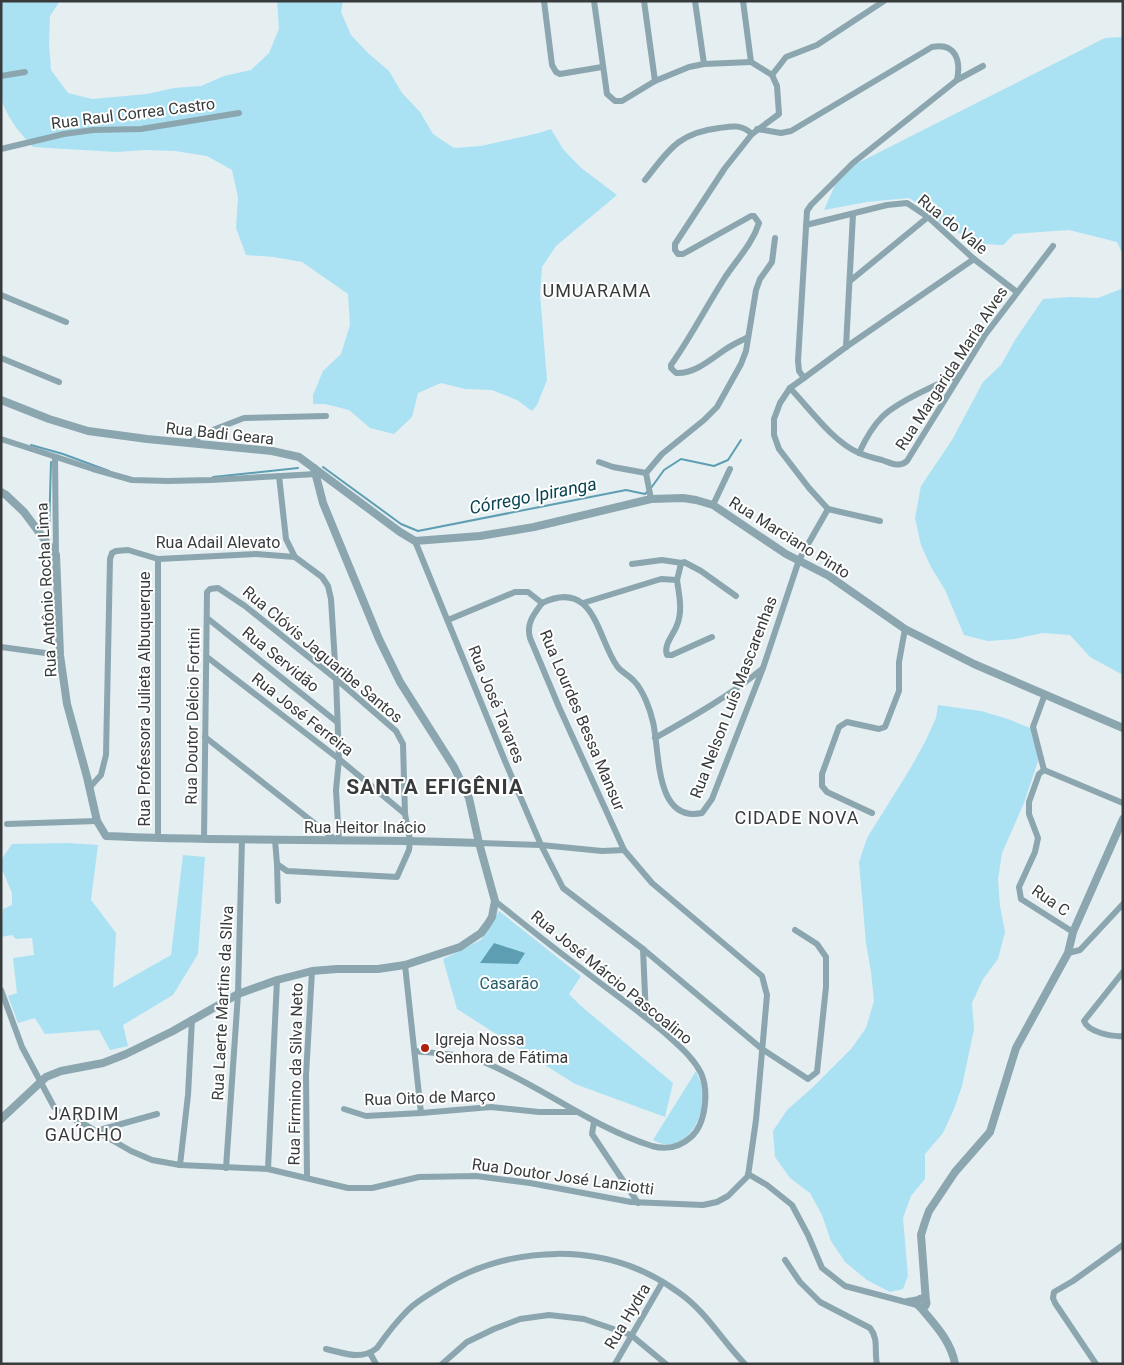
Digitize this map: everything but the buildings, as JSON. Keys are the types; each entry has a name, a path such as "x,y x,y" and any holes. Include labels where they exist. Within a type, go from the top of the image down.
{"street":[{"path":"544,1 552,65 556,72 560,74 602,67"},
{"path":"594,1 607,94 615,101 622,101 679,70 704,64 751,62 772,75 777,86 779,114 754,132 726,168 675,244 675,250 678,254 683,254 746,218 754,216 758,219 757,227 747,248 724,278 687,343 671,365 671,368 676,373 686,372 703,366 728,348 748,337"},
{"path":"644,1 655,82"},
{"path":"695,1 704,64"},
{"path":"742,1 751,62"},
{"path":"772,75 786,57 817,45 884,1"},
{"path":"645,180 678,142 691,134 708,129 735,126 754,132 781,133 791,131 932,46 946,46 958,60 957,80"},
{"path":"804,378 799,371 798,361 807,211 853,163 957,80 983,66"},
{"path":"1,76 25,72"},
{"name":"Rua Raul Correa Castro","path":"1,150 64,134 93,130 142,129 240,113"},
{"name":"Rua do Vale","path":"806,224 887,205 909,204 928,217 1016,292"},
{"path":"846,347 853,214"},
{"path":"850,281 928,217"},
{"path":"651,497 646,473 662,454 717,407 741,364 746,351 756,290 760,279 772,262 775,238"},
{"name":"Rua Margarida Maria Alves","path":"790,388 836,437 859,453 895,465 903,464 907,461 985,335 1053,246"},
{"path":"880,521 828,509 789,463 776,443 774,435 776,412 790,388 974,258"},
{"path":"1,295 66,322"},
{"path":"1,358 59,382"},
{"path":"859,453 870,431 887,413 912,397 959,375"},
{"name":"Rua Badi Geara","path":"1,400 49,419 88,431 286,453 299,457 315,471 400,532 416,540"},
{"path":"189,443 205,433 244,418 326,416"},
{"path":"1,439 93,469 141,481 211,480 279,476 315,471 322,503 379,639 400,682 454,767 469,798 495,901 488,926 481,933 460,946 405,965 378,970 337,969 312,971 238,994 173,1031 126,1054 103,1063 53,1073 40,1081 1,1118"},
{"name":"Rua Antônio Rocha Lima","path":"55,457 60,655 66,704 90,787 97,821 106,836"},
{"path":"599,462 613,467 646,473"},
{"path":"713,505 730,469"},
{"path":"279,476 286,538 295,557"},
{"path":"1,492 24,512 56,555"},
{"name":"Rua Marciano Pinto","path":"416,540 480,536 507,532 534,527 651,497 696,500 713,505 786,554 829,576 905,629 974,664 1123,728"},
{"name":"Rua Nelson Luís Mascarenhas","path":"583,603 596,620 616,665 635,682 640,691 653,722 663,788 672,805 685,812 702,813 712,799 762,668 799,560 828,509"},
{"name":"Rua José Tavares","path":"416,540 541,845 563,888 643,949 762,1049 808,1079 817,1072 826,987 826,956 817,944 795,930"},
{"name":"Rua Adail Alevato","path":"90,787 100,775 106,756 110,559 112,553 128,550 158,559 256,554 295,557 322,577 328,586 331,599 339,759 336,790 338,841"},
{"name":"Rua Professora Julieta Albuquerque","path":"158,559 158,839"},
{"path":"632,564 662,560 690,564 736,596"},
{"path":"682,563 677,580 681,613 666,647 667,655 672,655 712,637"},
{"path":"448,620 515,592 528,592 542,602 559,598 570,598 583,603 661,579 677,580"},
{"name":"Rua Clóvis Jaguaribe Santos","path":"208,592 210,589 218,588 228,593 336,679 396,731 403,744 405,814 410,840 409,850 397,877 287,871 277,864"},
{"name":"Rua Doutor Délcio Fortini","path":"204,839 208,592"},
{"name":"Rua Lourdes Bessa Mansur","path":"542,602 531,618 529,626 530,638 624,850"},
{"name":"Rua Servidão","path":"207,618 337,722"},
{"path":"872,813 827,792 822,786 822,774 839,727 847,722 879,729 885,728 899,691 899,662 905,629"},
{"path":"1,647 60,655"},
{"name":"Rua José Ferreira","path":"207,657 339,759 405,814"},
{"path":"655,738 709,708 742,685 762,668"},
{"path":"1045,694 1033,728 1044,770 1123,803"},
{"path":"205,737 338,841"},
{"name":"Rua C","path":"1044,770 1039,774 1029,802 1029,814 1038,838 1035,852 1019,887 1021,899 1073,932"},
{"path":"955,1364 947,1340 934,1324 922,1303 926,1285 922,1236 930,1210 955,1172 990,1132 1016,1048 1068,953 1073,932 1123,819"},
{"path":"7,824 97,821"},
{"name":"Rua Heitor Inácio","path":"106,836 158,839 410,840 541,845 602,851 624,850"},
{"name":"Rua Laerte Martins da SIlva","path":"226,1168 238,994 242,839"},
{"path":"275,840 278,901"},
{"path":"624,850 652,883 762,976 767,996 756,1120 748,1174 767,1184 792,1205 808,1235 822,1268 846,1286 906,1302 922,1303"},
{"name":"Rua José Márcio Pascoalino","path":"415,1051 458,1056 485,1062 594,1122 652,1146 663,1148 685,1142 693,1135 700,1124 705,1106 706,1091 701,1074 688,1054 646,1017 581,969 495,901"},
{"path":"1068,953 1080,950 1123,904"},
{"path":"643,949 646,1017"},
{"path":"405,965 421,1113"},
{"name":"Rua Firmino da Silva Neto","path":"307,1178 306,1075 312,971"},
{"path":"1123,972 1084,1020 1091,1029 1123,1036"},
{"path":"268,1169 278,980"},
{"name":"Rua Doutor José Lanziotti","path":"1,990 22,1047 54,1107 59,1112 131,1151 152,1160 180,1165 268,1169 348,1188 372,1188 419,1177 476,1176 530,1183 638,1203 703,1205 717,1202 728,1196 748,1174"},
{"path":"180,1165 188,1095 192,1019"},
{"name":"Rua Oito de Março","path":"344,1109 366,1116 491,1107 539,1112 578,1112"},
{"path":"96,1131 157,1114"},
{"path":"594,1122 592,1134 638,1203"},
{"path":"1096,1364 1055,1303 1053,1298 1054,1292 1079,1277 1123,1245"},
{"path":"326,1349 356,1356 370,1353 377,1348 409,1309 449,1281 506,1259 564,1253 589,1255 641,1271 678,1292 706,1316 745,1364"},
{"path":"785,1260 800,1282 820,1302 870,1328 876,1344 877,1364"},
{"name":"Rua Hydra","path":"615,1364 662,1283"},
{"path":"442,1364 468,1342 494,1329 520,1319 548,1316 584,1319 631,1335 666,1364"},
{"path":"370,1353 376,1364"}],"green space":[{"path":"1,1 60,1 50,16 51,70 68,93 92,99 147,94 174,88 201,86 224,76 251,70 269,53 279,29 277,1 343,1 341,12 351,35 389,71 402,93 420,112 433,134 454,148 481,146 551,129 563,149 580,167 617,195 556,246 542,267 540,294 547,380 537,405 532,411 517,400 492,390 465,389 441,383 418,393 412,417 394,434 370,428 349,410 325,404 313,404 313,395 323,371 341,354 350,325 348,294 302,262 246,255 236,228 238,197 232,170 207,156 175,151 144,150 116,152 33,147 14,124 1,98"},
{"path":"1123,37 1123,255 1117,242 1069,230 1014,234 1003,245 984,244 943,226 929,211 909,198 867,202 824,210 835,185 856,164 1105,38"},
{"path":"1123,281 1123,675 1090,657 1070,635 1042,633 1015,639 988,641 964,635 945,590 931,567 921,545 915,518 921,486 952,440 983,382 1001,365 1015,340 1043,299 1070,297 1098,298 1121,289"},
{"path":"938,705 981,711 1035,730 1040,755 1024,803 1002,853 998,880 1005,932 998,959 983,979 972,1003 974,1029 962,1086 954,1109 943,1133 925,1154 925,1179 911,1196 903,1218 908,1276 903,1289 890,1292 867,1280 845,1262 831,1241 822,1215 810,1193 790,1178 775,1157 773,1131 787,1110 851,1049 866,1028 874,1001 866,943 859,862 867,838 925,742 936,718"},
{"path":"68,843 98,845 91,900 116,933 113,988 171,955 183,855 205,857 198,954 173,995 123,1025 128,1046 110,1050 99,1030 45,1034 35,1018 18,1023 8,996 17,993 13,958 34,955 32,938 16,939 12,935 1,937 3,909 12,905 12,893 1,867 1,860 12,844"},
{"name":"Casarão","path":"499,911 581,976 569,994 673,1083 665,1117 575,1084 457,1009 443,959 481,940"},
{"path":"696,1071 702,1088 703,1099 702,1108 695,1126 682,1140 674,1143 663,1144 653,1140"}],"shaded area":[{"path":"494,943 525,953 518,964 480,963"}],"waterway":[{"name":"Córrego Ipiranga","path":"651,488 664,470 681,459 714,466 728,460 741,440"},
{"name":"Córrego Ipiranga","path":"31,445 63,454 109,471"},
{"path":"49,532 51,462"},
{"name":"Córrego Ipiranga","path":"323,467 401,524 418,531 626,490 645,494 648,491"},
{"name":"Córrego Ipiranga","path":"213,477 298,468"}],"place":[{"name":"Igreja Nossa Senhora de Fátima","path":"425,1048"}],"district":[{"name":"UMUARAMA","path":"597,291"},
{"name":"SANTA EFIGÊNIA","path":"435,787"},
{"name":"CIDADE NOVA","path":"797,818"},
{"name":"JARDIM GAÚCHO","path":"84,1124"}]}
